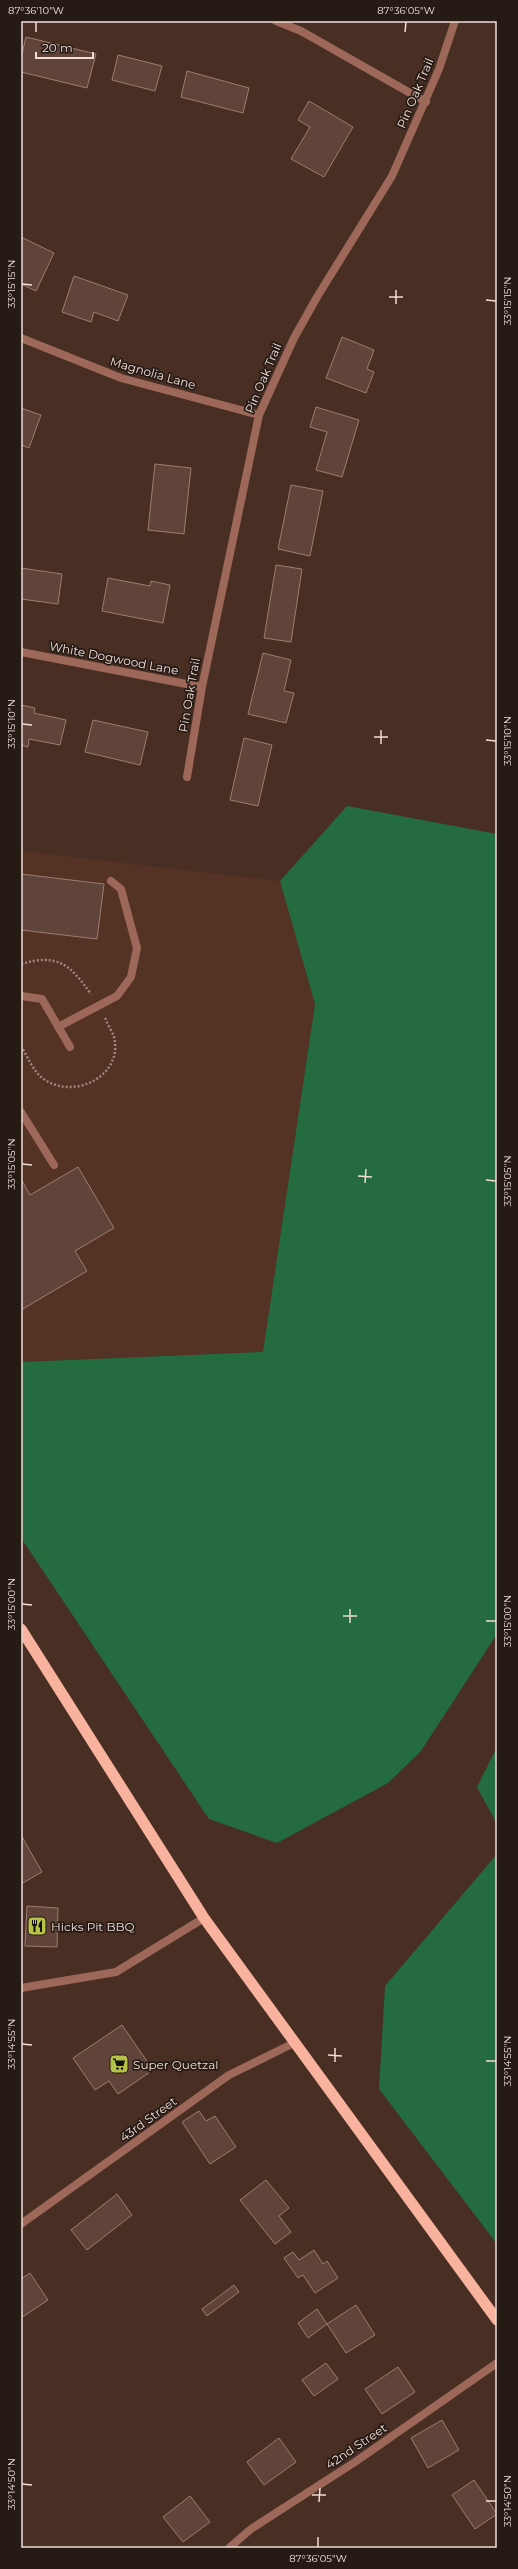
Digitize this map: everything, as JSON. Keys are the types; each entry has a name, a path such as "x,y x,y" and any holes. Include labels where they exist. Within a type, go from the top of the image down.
{"highway":[{"path":"21,1629 204,1918 497,2320"}],"street":[{"path":"276,21 301,30 426,102"},
{"name":"Pin Oak Trail","path":"187,777 202,687 259,415 273,381 309,310 392,176 440,69 455,21"},
{"name":"Magnolia Lane","path":"21,338 121,378 259,415"},
{"name":"White Dogwood Lane","path":"21,652 202,687"},
{"path":"58,1027 117,996 132,977 137,948 121,889 111,881"},
{"path":"21,996 42,999 70,1047"},
{"path":"21,1112 54,1165"},
{"path":"21,1988 116,1972 204,1918"},
{"name":"43rd Street","path":"21,2224 229,2076 294,2043"},
{"name":"42nd Street","path":"228,2548 251,2529 355,2462 497,2363"}],"shaded area":[{"path":"21,851 280,881 315,1004 263,1352 21,1362"}],"green space":[{"path":"347,806 497,834 497,1634 421,1751 388,1783 277,1843 209,1819 21,1538 21,1362 263,1352 315,1004 280,881"},
{"path":"497,1747 497,1824 477,1787"},
{"path":"497,1854 497,2244 379,2089 385,1986"}],"building":[{"path":"26,37 96,54 87,88 21,72 21,58"},
{"path":"118,55 162,66 155,91 112,80"},
{"path":"187,71 249,88 243,113 181,97"},
{"path":"309,101 353,127 324,177 291,159 310,127 298,120"},
{"path":"21,237 54,253 36,291 21,284"},
{"path":"74,276 128,295 118,321 94,312 91,322 62,312"},
{"path":"342,337 374,350 367,369 374,372 366,393 326,378"},
{"path":"316,407 359,420 342,477 316,470 327,432 310,427"},
{"path":"21,408 41,415 29,448 21,445"},
{"path":"155,464 191,468 184,534 148,530"},
{"path":"291,485 323,491 310,556 278,549"},
{"path":"276,565 302,569 291,642 264,638"},
{"path":"21,568 62,574 58,604 21,599"},
{"path":"108,578 150,586 151,581 170,585 163,623 102,611"},
{"path":"263,653 291,660 284,691 294,693 286,723 248,714"},
{"path":"21,705 35,708 34,713 66,720 60,745 29,739 28,747 21,745"},
{"path":"93,720 148,732 140,765 85,752"},
{"path":"244,738 272,745 258,806 230,800"},
{"path":"21,874 104,884 97,939 21,930"},
{"path":"78,1167 114,1228 75,1251 87,1271 21,1310 21,1179 30,1195"},
{"path":"21,1835 42,1872 21,1884"},
{"path":"27,1906 58,1908 57,1947 25,1946"},
{"path":"122,2025 153,2070 118,2094 109,2081 95,2090 73,2058"},
{"path":"199,2111 206,2121 215,2116 236,2147 210,2164 182,2122"},
{"path":"266,2180 289,2208 279,2216 291,2232 275,2244 240,2200"},
{"path":"117,2194 132,2215 87,2250 71,2230"},
{"path":"314,2250 323,2264 327,2261 338,2278 315,2293 303,2275 298,2278 284,2258 293,2252 299,2260"},
{"path":"30,2273 48,2300 21,2318 21,2279"},
{"path":"234,2285 239,2292 207,2316 202,2309"},
{"path":"356,2305 375,2335 346,2353 327,2324"},
{"path":"317,2309 327,2324 308,2338 298,2323"},
{"path":"326,2363 338,2379 314,2396 302,2380"},
{"path":"398,2367 415,2392 382,2414 365,2389"},
{"path":"442,2420 459,2450 428,2468 411,2438"},
{"path":"279,2438 296,2462 264,2485 247,2462"},
{"path":"474,2480 497,2514 475,2529 452,2495"},
{"path":"190,2496 210,2522 183,2542 163,2517"}],"place":[{"name":"Hicks Pit BBQ","path":"37,1926"},
{"name":"Super Quetzal","path":"119,2064"}]}
